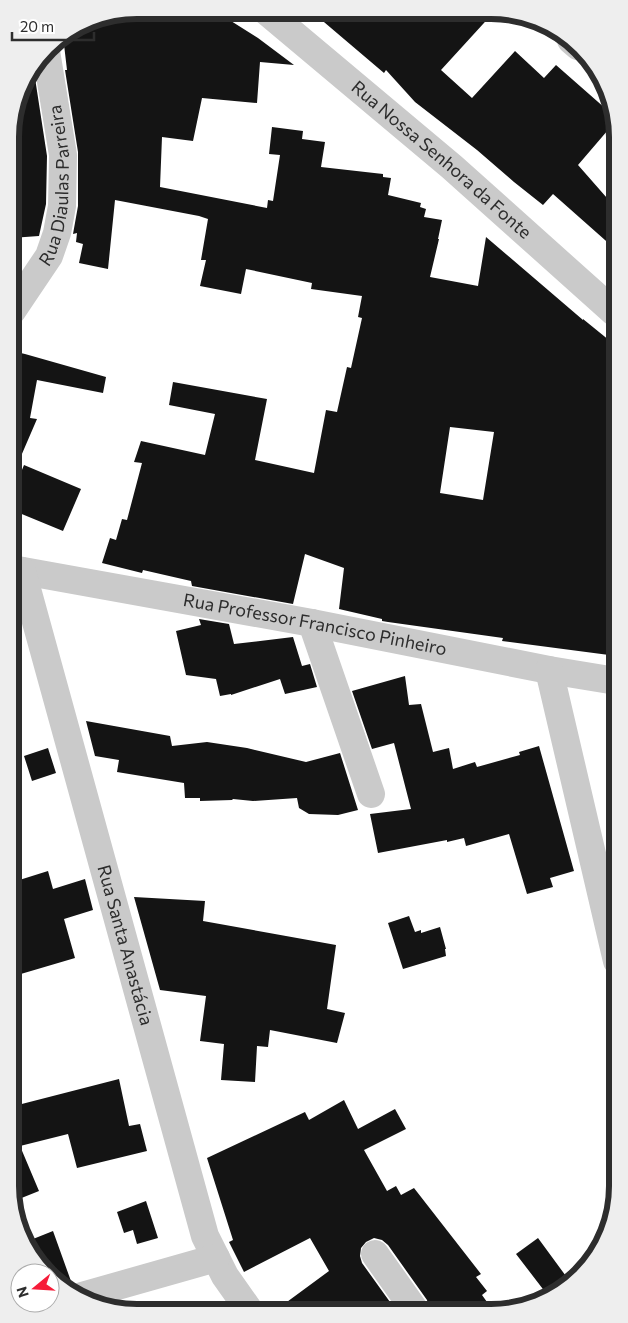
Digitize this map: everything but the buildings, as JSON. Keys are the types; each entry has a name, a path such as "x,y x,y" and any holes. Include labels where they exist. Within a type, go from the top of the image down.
{"street":[{"name":"Rua Nossa Senhora da Fonte","path":"276,19 452,167 609,308"},
{"name":"Rua Diaulas Parreira","path":"19,301 49,256 62,206 63,155 47,60"},
{"name":"Rua Professor Francisco Pinheiro","path":"19,570 609,680"},
{"name":"Rua Santa Anastácia","path":"19,577 205,1236 225,1276 245,1304"},
{"path":"312,624 370,794"},
{"path":"549,670 609,927"},
{"path":"374,1254 410,1304"},
{"path":"90,1294 216,1258"}]}
